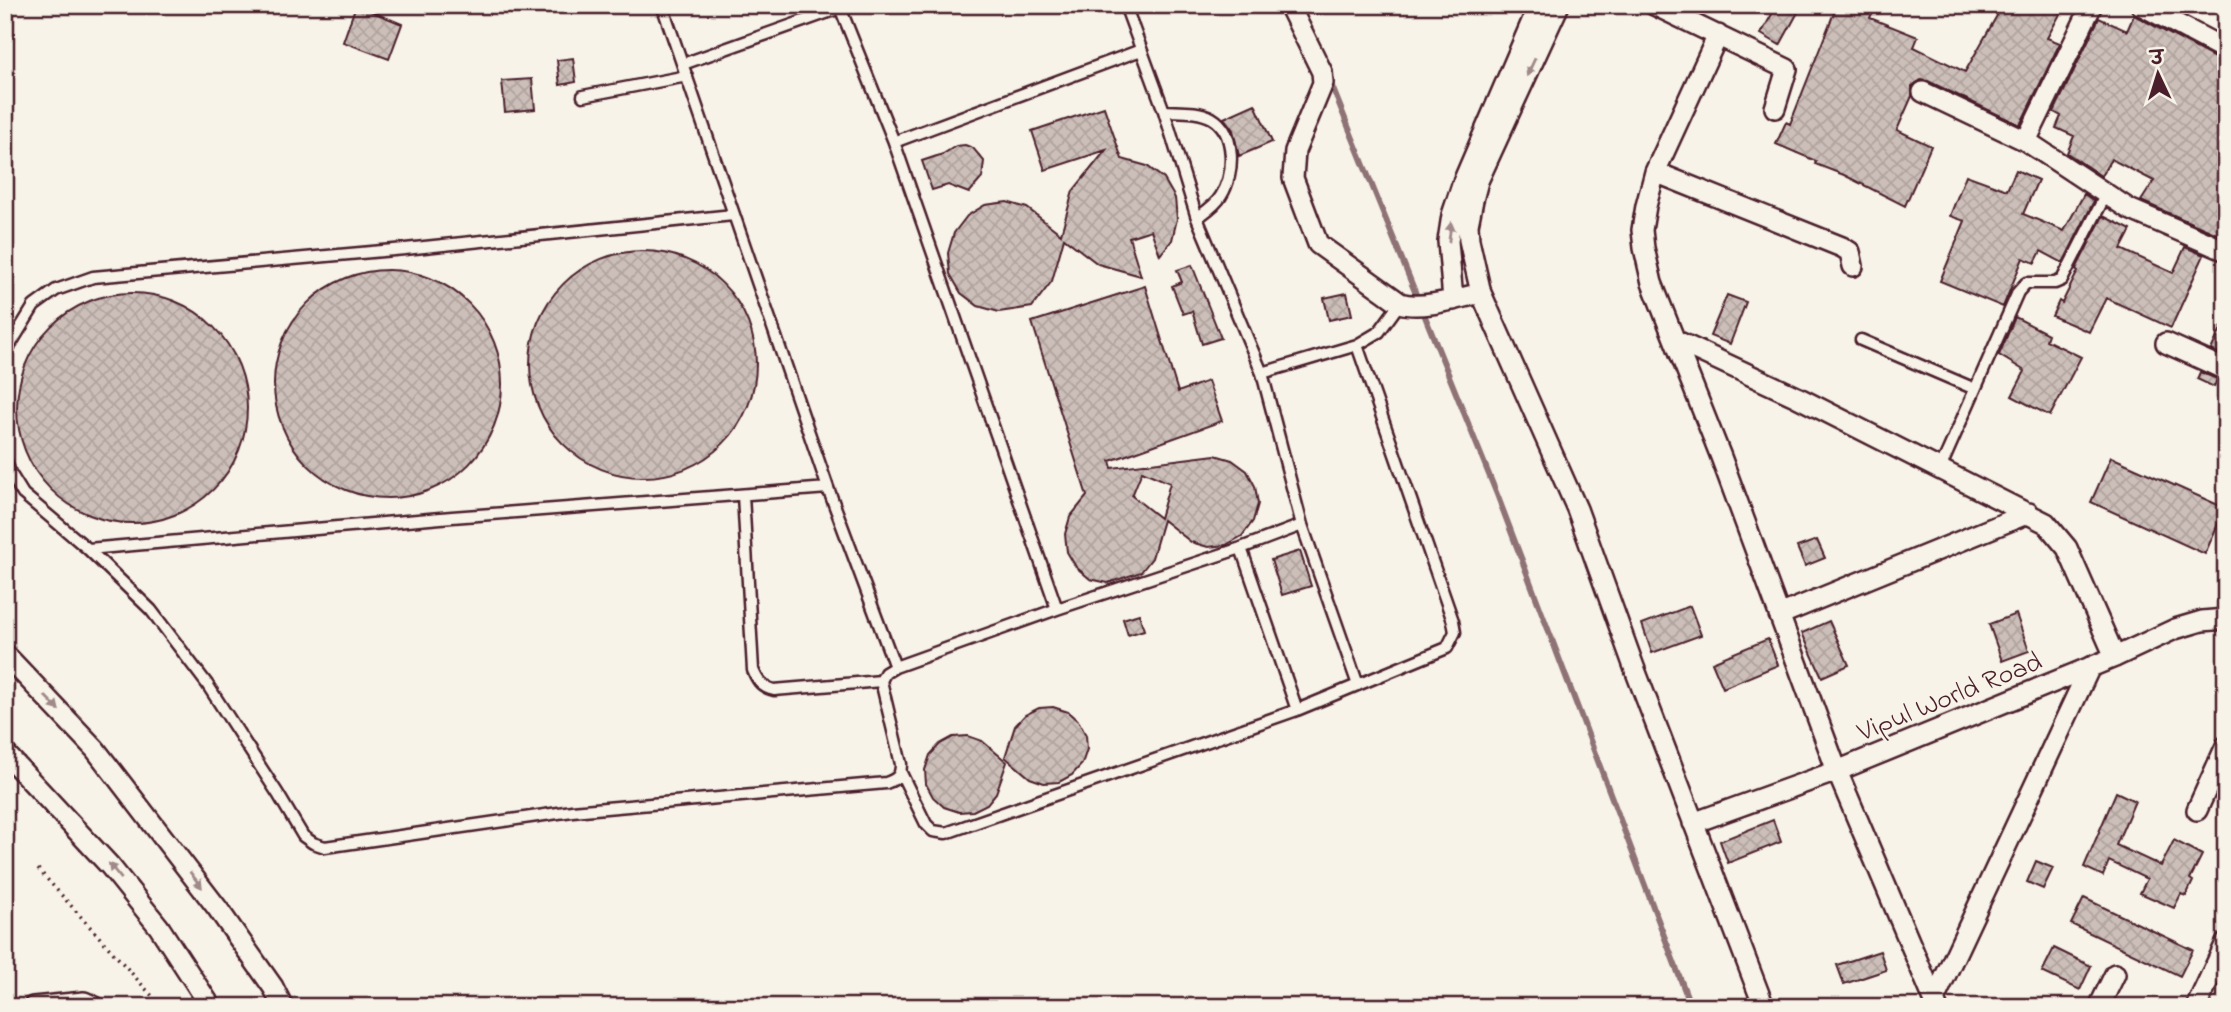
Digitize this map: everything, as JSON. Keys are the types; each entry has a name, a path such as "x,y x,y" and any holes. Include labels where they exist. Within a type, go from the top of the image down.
{"street":[{"path":"1289,5 1322,72 1323,83 1295,150 1292,166 1293,178 1318,244 1325,251 1415,304 1453,300 1481,293"},
{"path":"1453,300 1448,241 1452,215 1463,182 1539,5"},
{"path":"1559,5 1478,181 1468,225 1469,240 1481,293 1577,509 1764,1007"},
{"path":"1654,5 1787,69 1775,108"},
{"path":"2026,141 2092,5"},
{"path":"2141,5 2226,50"},
{"path":"1718,35 1655,172 1646,206 1644,248 1653,283 1837,771 1936,1002"},
{"path":"1923,92 2026,141 2129,209 2226,251"},
{"path":"1655,172 1842,247 1850,252 1853,266"},
{"path":"1675,340 1797,397 2046,523 2067,548 2115,657"},
{"path":"2166,343 2226,370"},
{"path":"1779,615 2029,513"},
{"name":"Vipul World Road","path":"1693,823 1837,771 2115,657 2175,629 2202,621 2226,620"},
{"path":"5,654 95,749 218,909 274,987 284,1007"},
{"path":"1936,1002 2090,667"},
{"path":"2197,810 2226,746"},
{"path":"5,753 110,866 159,927 211,1007"},
{"path":"2196,1007 2226,943"},
{"path":"2099,1007 2115,974"},
{"path":"33,1007 84,1002 95,1007"}],"lane":[{"path":"662,5 828,488 895,667"},
{"path":"1125,5 1164,111 1197,218 1262,373 1302,525 1359,685"},
{"path":"682,64 839,7 894,142 1057,608"},
{"path":"894,142 1141,50"},
{"path":"583,96 687,76"},
{"path":"1164,111 1203,114 1212,118 1222,125 1231,150 1229,178 1222,196 1197,218"},
{"path":"1940,469 2018,292 2026,283 2055,283 2062,280 2106,194"},
{"path":"5,353 34,306 56,290 93,277 405,249 733,215"},
{"path":"1262,373 1357,345 1415,304"},
{"path":"1861,340 1975,389"},
{"path":"1302,525 1241,548 1057,608 885,673 881,681 901,773 926,824 933,831 946,833 1297,710 1447,648 1455,632 1357,345"},
{"path":"5,458 9,473 23,494 88,549 151,610 200,674 303,836 313,843 325,847 572,811 886,783 895,780 901,773"},
{"path":"88,549 828,488"},
{"path":"743,495 753,670 757,680 763,687 774,690 881,681"},
{"path":"1241,548 1297,710"}],"path":[{"path":"38,869 162,1007"}],"building":[{"path":"356,5 402,24 389,59 343,42"},
{"path":"1777,5 1802,5 1780,45 1761,34"},
{"path":"1837,5 1875,5 1870,18 1918,37 1914,47 1965,72 2003,5 2065,5 2047,38 2060,43 2020,125 1928,81 1921,80 1912,86 1912,96 1897,130 1931,146 1905,206 1776,144 1786,122 1790,124"},
{"path":"2134,15 2226,64 2226,164 2219,177 2220,181 2226,184 2224,237 2141,201 2154,181 2111,159 2101,176 2067,153 2074,136 2056,128 2061,116 2054,112 2099,18 2127,31"},
{"path":"573,58 576,82 560,85 557,60"},
{"path":"532,79 535,109 505,112 502,81"},
{"path":"1255,104 1272,142 1239,156 1233,130 1224,118"},
{"path":"1104,107 1122,159 1147,166 1164,179 1175,198 1177,219 1172,240 1160,255 1151,230 1129,237 1141,276 1098,264 1064,238 1052,281 1032,307 999,312 978,306 961,293 950,274 948,253 954,233 967,216 985,205 1007,202 1027,208 1061,234 1073,191 1106,150 1045,170 1032,131"},
{"path":"956,146 973,148 984,161 982,178 969,193 948,185 932,190 922,161"},
{"path":"2016,170 2038,180 2023,214 2064,231 2084,194 2094,201 2063,263 2041,251 2035,263 2023,258 2003,307 1940,281 1965,221 1950,216 1966,175 2007,190"},
{"path":"2103,216 2131,230 2121,249 2173,273 2185,247 2204,255 2171,328 2106,298 2089,332 2052,316 2059,301 2062,303"},
{"path":"632,251 654,251 696,264 723,284 743,311 754,342 754,386 743,417 723,444 696,464 676,472 654,477 632,477 590,464 556,436 543,417 535,397 530,375 530,353 543,311 571,277 590,264 610,256"},
{"path":"1192,265 1221,338 1202,344 1192,311 1183,314 1172,286 1182,282 1177,270"},
{"path":"388,270 410,272 432,279 451,289 476,312 497,351 502,384 500,406 493,428 483,447 460,472 421,493 388,498 366,496 344,489 325,479 300,456 279,417 274,384 276,362 283,340 293,321 316,296 355,275"},
{"path":"1145,286 1178,392 1208,381 1222,421 1110,461 1112,468 1215,455 1232,460 1247,471 1255,486 1258,504 1253,521 1242,536 1226,545 1208,547 1191,542 1163,520 1152,558 1141,572 1108,583 1090,579 1076,567 1067,552 1065,534 1070,517 1087,496 1032,322","holes":["1142,471 1170,483 1160,518 1132,496"]},
{"path":"143,293 176,301 214,326 239,364 245,385 247,408 243,442 239,452 214,490 196,504 166,519 121,523 88,515 50,490 36,472 21,442 17,397 25,364 50,326 68,312 98,297"},
{"path":"1347,293 1352,315 1329,320 1324,298"},
{"path":"1727,295 1746,302 1730,344 1710,336"},
{"path":"2015,317 2048,334 2046,340 2081,357 2050,416 2012,396 2025,371 1999,355"},
{"path":"2226,318 2226,356 2211,350"},
{"path":"2200,372 2217,379 2214,387 2197,379"},
{"path":"2111,457 2225,508 2205,554 2091,502"},
{"path":"1817,540 1825,558 1805,566 1797,547"},
{"path":"1300,551 1311,586 1282,595 1271,560"},
{"path":"1690,606 1701,635 1652,653 1642,624"},
{"path":"1139,614 1144,630 1128,635 1123,619"},
{"path":"2016,614 2029,651 2002,661 1989,624"},
{"path":"1829,621 1849,665 1822,677 1802,633"},
{"path":"1768,639 1778,665 1723,688 1712,662"},
{"path":"1053,707 1068,712 1079,722 1086,735 1087,749 1082,764 1072,775 1059,782 1044,783 1030,778 1005,757 1015,726 1025,715 1039,708"},
{"path":"968,736 982,741 1007,762 996,793 987,804 973,811 959,812 944,807 933,797 926,784 925,770 930,755 940,744 953,737"},
{"path":"2116,792 2135,801 2116,845 2161,866 2174,840 2202,855 2190,879 2193,881 2186,896 2181,894 2174,908 2140,893 2147,879 2109,861 2103,876 2084,867"},
{"path":"1773,820 1781,842 1728,863 1720,841"},
{"path":"2036,861 2053,868 2043,889 2027,882"},
{"path":"2084,898 2193,950 2180,976 2071,924"},
{"path":"2054,948 2091,966 2080,990 2042,972"},
{"path":"1880,951 1886,970 1844,984 1837,965"}],"waterway":[{"path":"1329,79 1498,497 1691,1007"}]}
